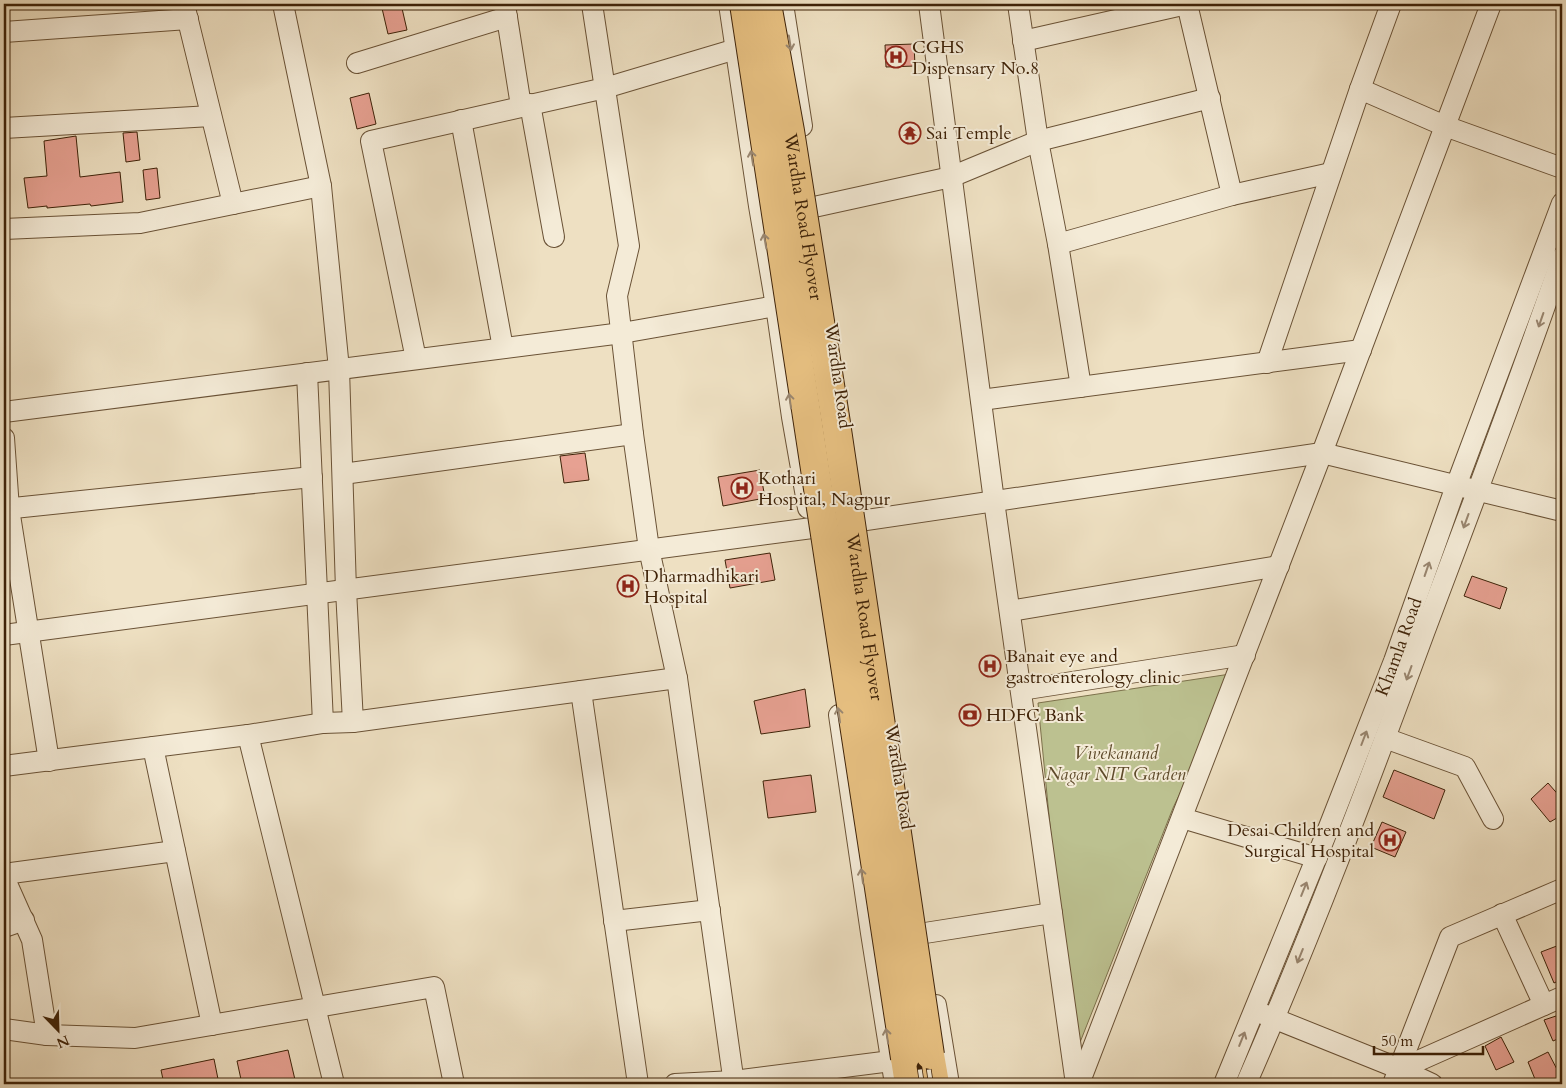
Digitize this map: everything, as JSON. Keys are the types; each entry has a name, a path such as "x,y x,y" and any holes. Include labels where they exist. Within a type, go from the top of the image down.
{"highway":[{"name":"Wardha Road Flyover","path":"744,4 909,1084"},
{"name":"Wardha Road Flyover","path":"767,4 790,131 836,422 935,1084"}],"street":[{"path":"283,4 321,186 343,474 332,592 323,723"},
{"path":"592,4 630,246 617,296 633,434 649,549 677,678 734,1083"},
{"path":"729,4 793,425 812,528 869,923 895,1084"},
{"name":"Wardha Road","path":"784,4 859,520 948,1084"},
{"path":"929,4 994,501 1078,1084"},
{"path":"1018,4 1038,141 1058,244 1081,387"},
{"path":"1023,42 1187,4 1232,196"},
{"path":"1267,363 1360,89 1391,4"},
{"path":"1078,1084 1279,566 1491,4"},
{"path":"356,63 506,11 554,237"},
{"path":"4,32 186,12 233,204"},
{"path":"416,359 371,141 605,88 736,48"},
{"path":"1360,89 1445,126 1562,168"},
{"path":"814,207 951,177 1038,141 1210,98"},
{"path":"4,128 212,116"},
{"path":"461,120 503,348"},
{"path":"1058,244 1232,196 1331,173"},
{"path":"4,229 140,223 321,186"},
{"name":"Khamla Road","path":"1224,1084 1317,858 1403,637 1456,486 1562,203"},
{"name":"Khamla Road","path":"1246,1084 1275,1018 1370,779 1535,336 1562,257"},
{"path":"4,412 622,334 776,306"},
{"path":"981,400 1361,350"},
{"path":"310,373 312,477 353,722"},
{"path":"343,474 633,434"},
{"path":"4,438 6,509 49,761"},
{"path":"4,636 812,528 1322,453 1562,511"},
{"path":"6,509 312,477"},
{"path":"1010,610 1279,566"},
{"path":"1021,690 1244,655"},
{"path":"4,766 248,735 323,723 353,722 677,678"},
{"path":"581,691 638,1084"},
{"path":"248,735 334,1084"},
{"path":"1385,738 1465,767 1493,819"},
{"path":"153,747 212,1025"},
{"path":"1182,818 1317,858"},
{"path":"47,1036 32,940 4,876 175,851"},
{"path":"1396,1077 1450,937 1562,889"},
{"path":"614,921 710,910"},
{"path":"924,933 1052,913"},
{"path":"1502,914 1544,1005"},
{"path":"4,927 24,920"},
{"path":"4,1029 47,1036 135,1038 315,1006 434,988 454,1084"},
{"path":"1396,1077 1562,997"},
{"path":"1254,1010 1275,1018 1396,1077 1432,1084"},
{"path":"675,1084 734,1083 891,1060"}],"green space":[{"name":"Vivekanand Nagar NIT Garden","path":"1237,673 1173,808 1073,1060 1038,703"}],"building":[{"path":"381,4 401,4 407,30 388,34"},
{"path":"914,44 915,66 886,67 885,45"},
{"path":"369,93 376,124 357,129 350,98"},
{"path":"137,132 140,160 126,162 123,133"},
{"path":"76,136 80,177 120,172 123,202 91,206 90,204 28,208 24,178 47,176 44,141"},
{"path":"157,168 160,198 146,200 143,170"},
{"path":"585,453 589,480 564,483 560,456"},
{"path":"760,470 765,498 723,506 718,477"},
{"path":"770,553 775,580 730,588 725,560"},
{"path":"1472,576 1507,588 1500,609 1464,596"},
{"path":"805,689 810,727 761,734 754,701"},
{"path":"1394,770 1445,790 1434,819 1383,797"},
{"path":"811,775 816,812 768,818 763,781"},
{"path":"1548,783 1562,799 1562,815 1550,822 1531,799"},
{"path":"1382,822 1406,832 1395,857 1371,847"},
{"path":"1562,944 1562,979 1554,983 1541,952"},
{"path":"1562,1014 1562,1037 1553,1041 1544,1020"},
{"path":"1501,1037 1514,1062 1496,1070 1485,1046"},
{"path":"288,1050 296,1084 242,1084 237,1061"},
{"path":"1548,1052 1562,1079 1551,1084 1537,1084 1528,1062"},
{"path":"214,1059 219,1084 164,1084 161,1070"}],"railway":[{"path":"756,4 788,198 922,1084"},
{"path":"765,4 797,196 931,1084"}],"place":[{"name":"CGHS Dispensary No.8","path":"896,57"},
{"name":"Sai Temple","path":"910,133"},
{"name":"Kothari Hospital, Nagpur","path":"742,488"},
{"name":"Dharmadhikari Hospital","path":"628,586"},
{"name":"Banait eye and gastroenterology clinic","path":"990,666"},
{"name":"HDFC Bank","path":"970,715"},
{"name":"Desai Children and Surgical Hospital","path":"1390,840"}]}
